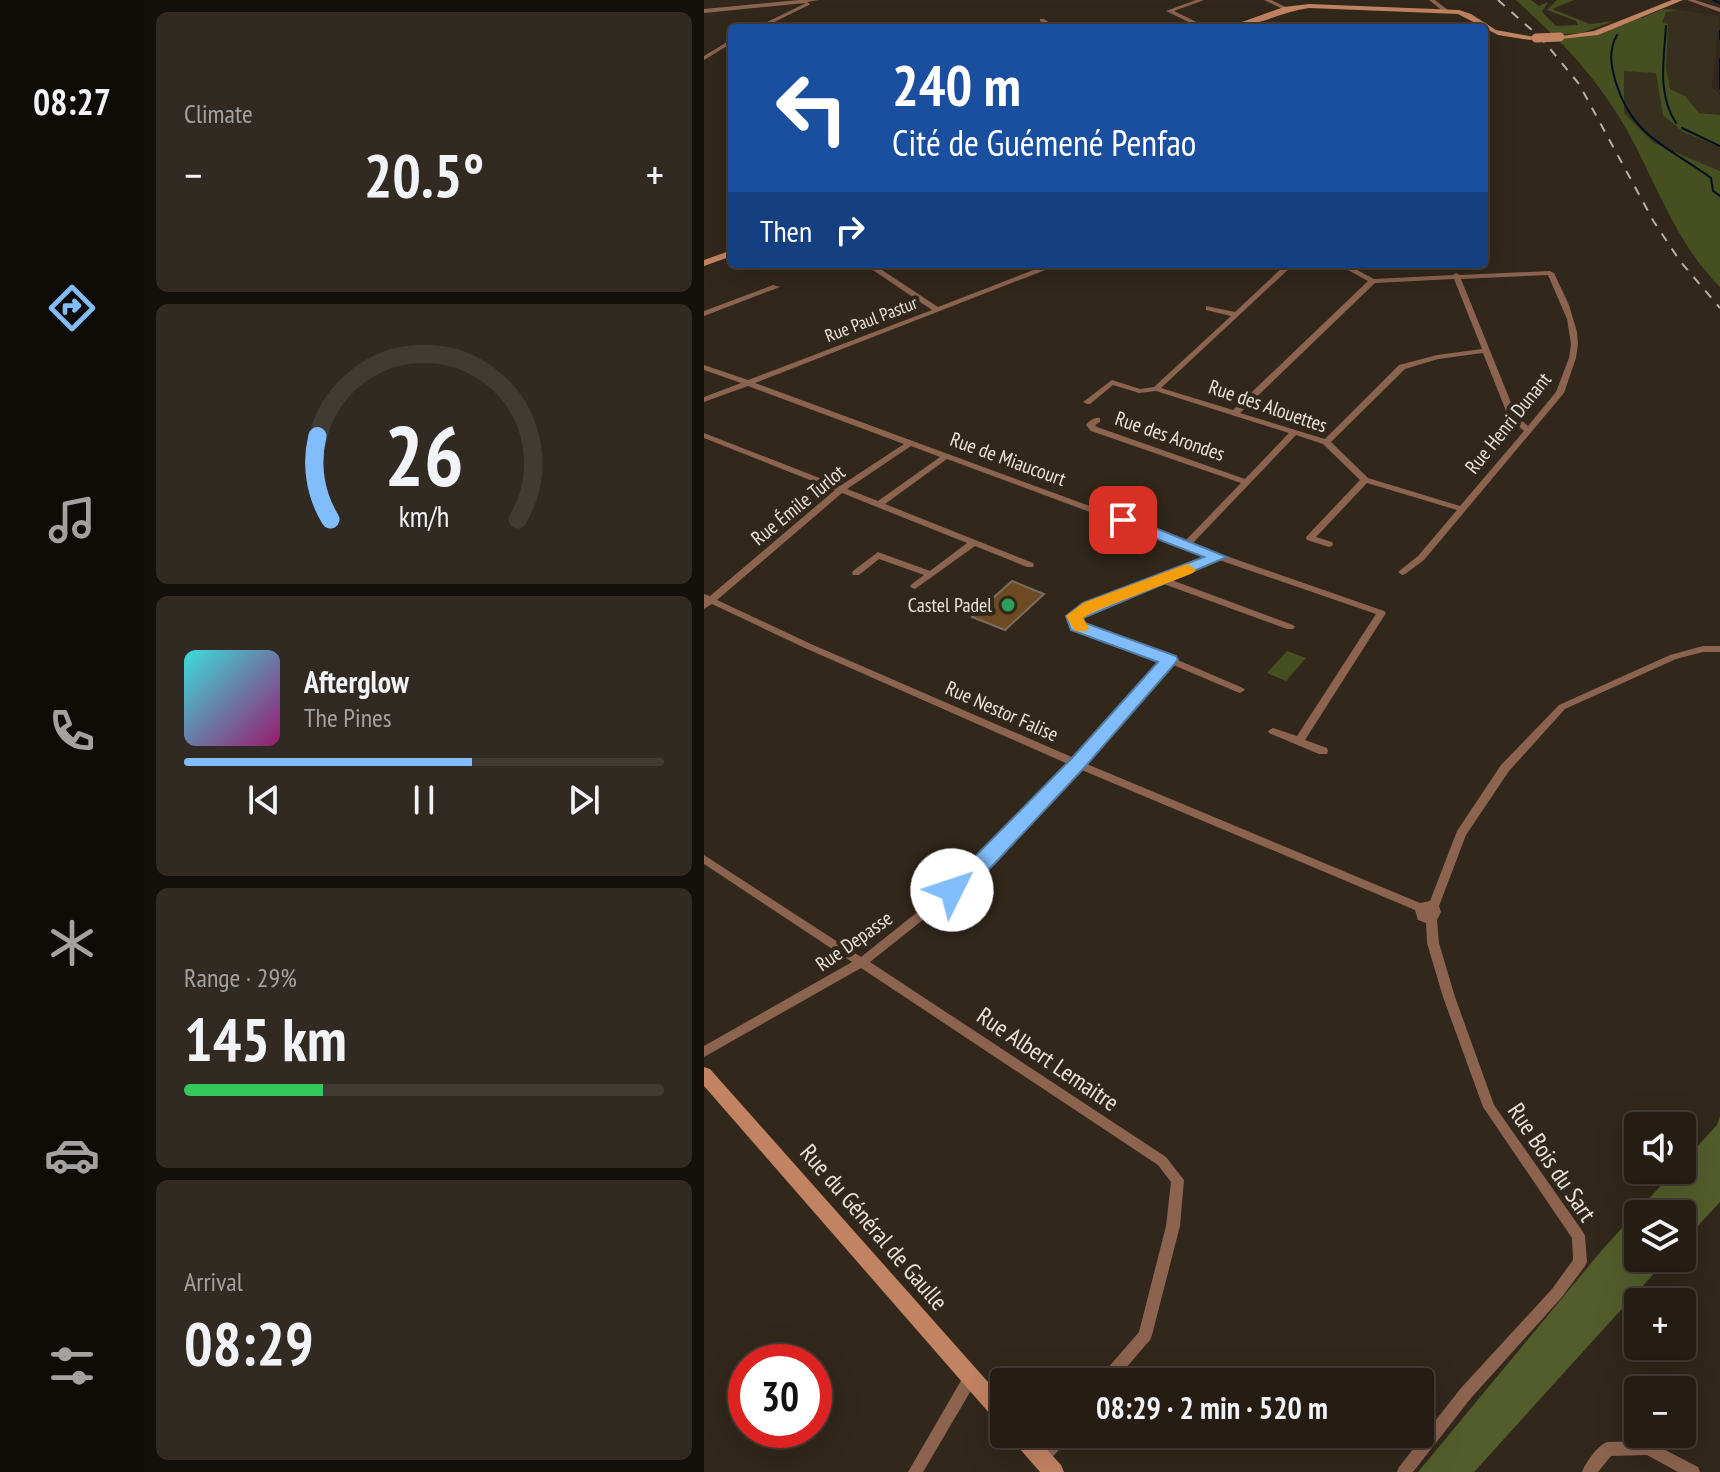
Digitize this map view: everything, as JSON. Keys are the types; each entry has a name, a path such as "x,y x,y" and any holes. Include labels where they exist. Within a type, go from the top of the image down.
{"main road":[{"path":"1488,29 1536,38 1602,31 1679,0"},
{"path":"1241,24 1287,9 1309,6 1446,11 1467,14 1481,24"},
{"path":"704,263 728,254"},
{"name":"Rue du Général de Gaulle","path":"704,1074 990,1399"},
{"path":"1033,1448 1048,1465"}],"street":[{"path":"704,11 816,0"},
{"path":"766,24 816,0"},
{"path":"1197,24 1169,11 1201,0"},
{"path":"1267,0 1287,9"},
{"path":"1432,0 1446,11"},
{"path":"1690,0 1720,10"},
{"path":"1042,20 1048,24"},
{"path":"704,58 728,43"},
{"path":"874,268 937,310"},
{"name":"Rue Paul Pastur","path":"704,400 1046,268"},
{"name":"Rue des Alouettes","path":"1156,389 1286,268"},
{"path":"1349,268 1373,281 1456,275 1512,416 1527,430"},
{"name":"Rue Henri Dunant","path":"1402,572 1421,558 1560,393 1574,362 1572,318 1550,273 1456,275"},
{"path":"1235,413 1373,281"},
{"path":"704,314 776,287"},
{"path":"1209,308 1236,315"},
{"path":"1326,442 1402,367 1437,357 1484,351"},
{"name":"Rue de Miaucourt","path":"704,367 1219,557 1381,613 1299,741"},
{"path":"1087,402 1112,382 1139,391 1156,389"},
{"name":"Rue des Alouettes","path":"1156,389 1326,442 1365,480 1461,509"},
{"name":"Rue des Arondes","path":"1097,420 1090,425 1094,429 1247,482"},
{"path":"1187,544 1294,433"},
{"path":"704,435 1030,565"},
{"name":"Rue Émile Turlot","path":"707,601 842,489 910,443"},
{"path":"880,504 946,456"},
{"path":"1329,544 1310,538 1365,480"},
{"path":"915,586 973,543"},
{"path":"856,573 878,555 931,574"},
{"path":"1219,557 1089,607 1074,616 1077,626 1240,690"},
{"path":"1162,580 1290,627"},
{"name":"Rue Nestor Falise","path":"707,601 1077,764 1428,911"},
{"path":"1428,911 1461,834 1505,768 1562,707 1673,657 1703,649 1720,649"},
{"name":"Rue Depasse","path":"704,1052 862,962 974,873 1170,660"},
{"path":"1273,731 1323,751"},
{"name":"Rue Albert Lemaitre","path":"704,859 1162,1161 1178,1180 1173,1226 1145,1335 1117,1368"},
{"name":"Rue Bois du Sart","path":"1404,1472 1466,1393 1557,1293 1580,1262 1578,1236 1489,1107 1449,997 1433,943 1428,911"},
{"path":"915,1472 971,1377"},
{"path":"1589,1472 1607,1449 1648,1448 1693,1472"}],"shaded area":[{"path":"1680,10 1720,16 1712,87 1720,95 1720,115 1699,113 1685,96 1670,89 1666,68 1668,25 1662,23 1666,12"},
{"path":"1624,70 1657,73 1662,103 1683,132 1720,147 1720,171 1654,143 1624,113"}],"green space":[{"path":"1516,0 1531,0 1539,6 1548,2 1542,12 1556,26 1578,25 1576,21 1547,10 1557,0 1574,0 1552,9 1590,24 1614,21 1582,33 1553,35"},
{"path":"1663,9 1680,10 1666,12 1662,23 1668,24 1666,68 1670,89 1685,96 1699,113 1720,115 1720,147 1683,132 1663,115 1656,73 1624,71 1624,113 1654,143 1720,171 1720,287 1683,239 1611,105 1557,39 1600,34 1638,16 1642,18"},
{"path":"1287,651 1306,658 1286,681 1267,673"},
{"path":"1720,1116 1720,1202 1696,1228 1696,1200 1648,1200 1662,1184 1696,1184 1696,1148 1717,1125"},
{"path":"1624,1226 1624,1272 1655,1272 1641,1288 1624,1288 1624,1307 1474,1472 1418,1472"}],"building":[{"name":"Castel Padel","path":"1012,581 1044,594 1005,630 972,617"}],"waterway":[{"path":"1713,0 1720,3"},
{"path":"1666,26 1664,88 1676,123"},
{"path":"1720,31 1720,39"},
{"path":"1617,35 1611,53 1613,71 1623,102 1632,117 1654,140 1711,178 1713,191 1720,196"},
{"path":"1720,59 1720,88"},
{"path":"1682,128 1720,146"}],"railway":[{"path":"1498,0 1542,39 1579,84 1654,222 1680,261 1720,308"}],"slow traffic":[{"path":"1081,628 1077,626 1074,616 1089,607 1187,569"}],"place":[{"name":"Castel Padel","path":"1008,605"}],"route":[{"path":"952,890 974,873 1170,660 1077,626 1074,616 1089,607 1219,557 1123,520"}]}
